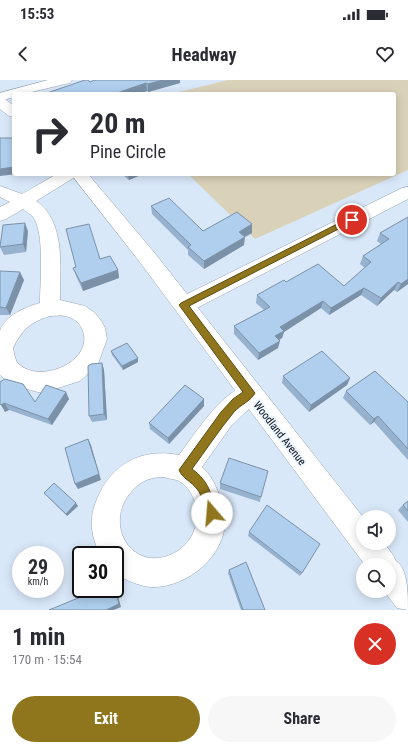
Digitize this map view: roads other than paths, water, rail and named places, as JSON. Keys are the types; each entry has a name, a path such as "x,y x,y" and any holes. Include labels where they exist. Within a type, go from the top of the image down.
{"street":[{"path":"16,92 65,80"},
{"path":"0,97 12,93"},
{"path":"0,102 12,111"},
{"path":"0,215 66,176"},
{"name":"Woodland Avenue","path":"81,176 184,305 356,531"},
{"path":"0,191 23,201 40,214 46,225 50,243 50,308"},
{"path":"184,305 408,192"},
{"path":"184,470 236,402 250,393"},
{"path":"371,550 378,558"},
{"path":"396,582 408,597"}]}
